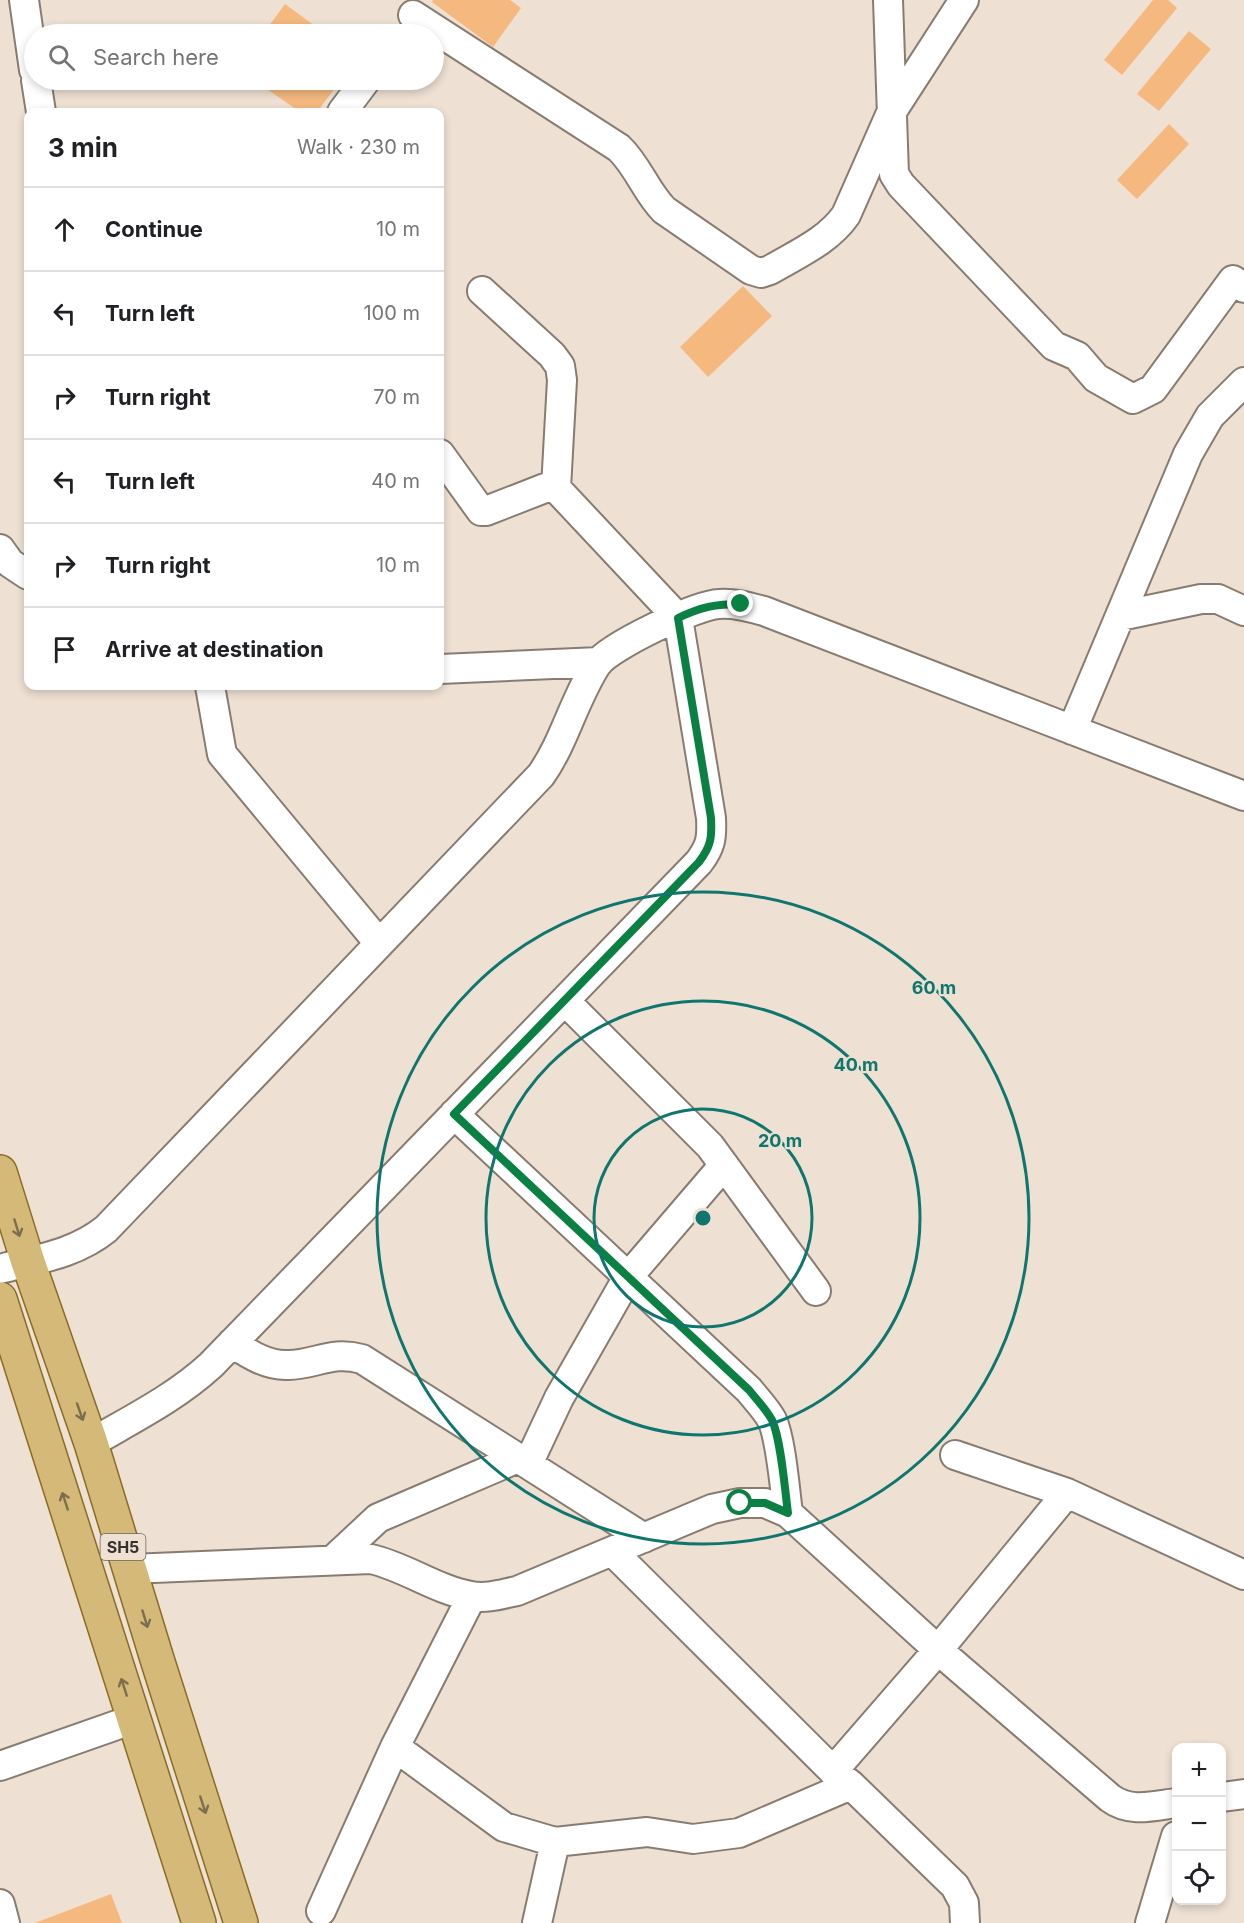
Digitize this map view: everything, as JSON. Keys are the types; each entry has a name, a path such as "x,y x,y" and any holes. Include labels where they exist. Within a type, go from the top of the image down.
{"main road":[{"name":"SH5","path":"0,1172 14,1265 91,1443 241,1923"},
{"name":"SH5","path":"0,1299 199,1923"}],"street":[{"path":"24,0 27,24"},
{"path":"888,0 894,174 901,185 1054,346 1077,357 1096,378 1133,399 1153,388 1233,280 1244,288"},
{"path":"444,37 619,148 664,210 751,270 761,273 770,270 830,234 838,226 846,215 891,113 964,0"},
{"path":"37,90 40,108"},
{"path":"345,108 358,90"},
{"path":"91,1443 193,1382 565,1001 708,850 712,837 711,818 678,618 556,488 562,380 560,366 552,355 482,291"},
{"path":"1072,730 1188,454 1210,417 1244,382"},
{"path":"444,460 481,511 545,488 556,488"},
{"path":"0,549 10,564 24,573"},
{"path":"1120,616 1202,599 1218,599 1244,611"},
{"path":"14,1265 73,1250 90,1242 106,1229 541,775 551,761 589,678 599,662 611,650 699,608 718,604 741,604 1244,796"},
{"path":"444,669 599,662"},
{"path":"211,690 222,754 379,944"},
{"path":"565,1001 710,1146 816,1291"},
{"path":"454,1114 749,1390 761,1404 773,1422 788,1513"},
{"path":"334,1560 370,1523 378,1518 523,1461 628,1277 724,1165"},
{"path":"232,1343 256,1358 288,1365 333,1356 348,1355 362,1359 644,1538"},
{"path":"955,1455 1067,1493 1244,1575"},
{"path":"394,1747 504,1827 555,1842 647,1832 693,1839 740,1833 842,1778 938,1650 1067,1493"},
{"path":"130,1569 372,1559 389,1563 449,1590 472,1596 492,1597 517,1591 712,1509 740,1503 765,1503 788,1513 938,1650 1119,1805 1145,1807 1172,1804"},
{"path":"612,1551 955,1886 964,1903 965,1923"},
{"path":"321,1911 394,1747 472,1596"},
{"path":"0,1766 134,1719"},
{"path":"1226,1796 1244,1794"},
{"path":"537,1923 555,1842"},
{"path":"1150,1923 1172,1849"},
{"path":"0,1904 5,1923"}],"building":[{"path":"433,0 510,0 521,8 493,47 432,2"},
{"path":"1153,0 1168,0 1177,8 1122,75 1104,60"},
{"path":"285,4 312,24 270,24"},
{"path":"1189,31 1211,49 1159,111 1137,94"},
{"path":"268,90 334,90 320,108 294,108"},
{"path":"1169,124 1189,144 1137,199 1117,180"},
{"path":"743,286 772,316 708,377 680,347"},
{"path":"111,1894 122,1923 35,1923"}],"route":[{"path":"740,1503 765,1503 788,1513 773,1422 761,1404 749,1390 454,1114 699,862 708,850 712,837 711,818 678,618 699,608 718,604 741,604"}]}
